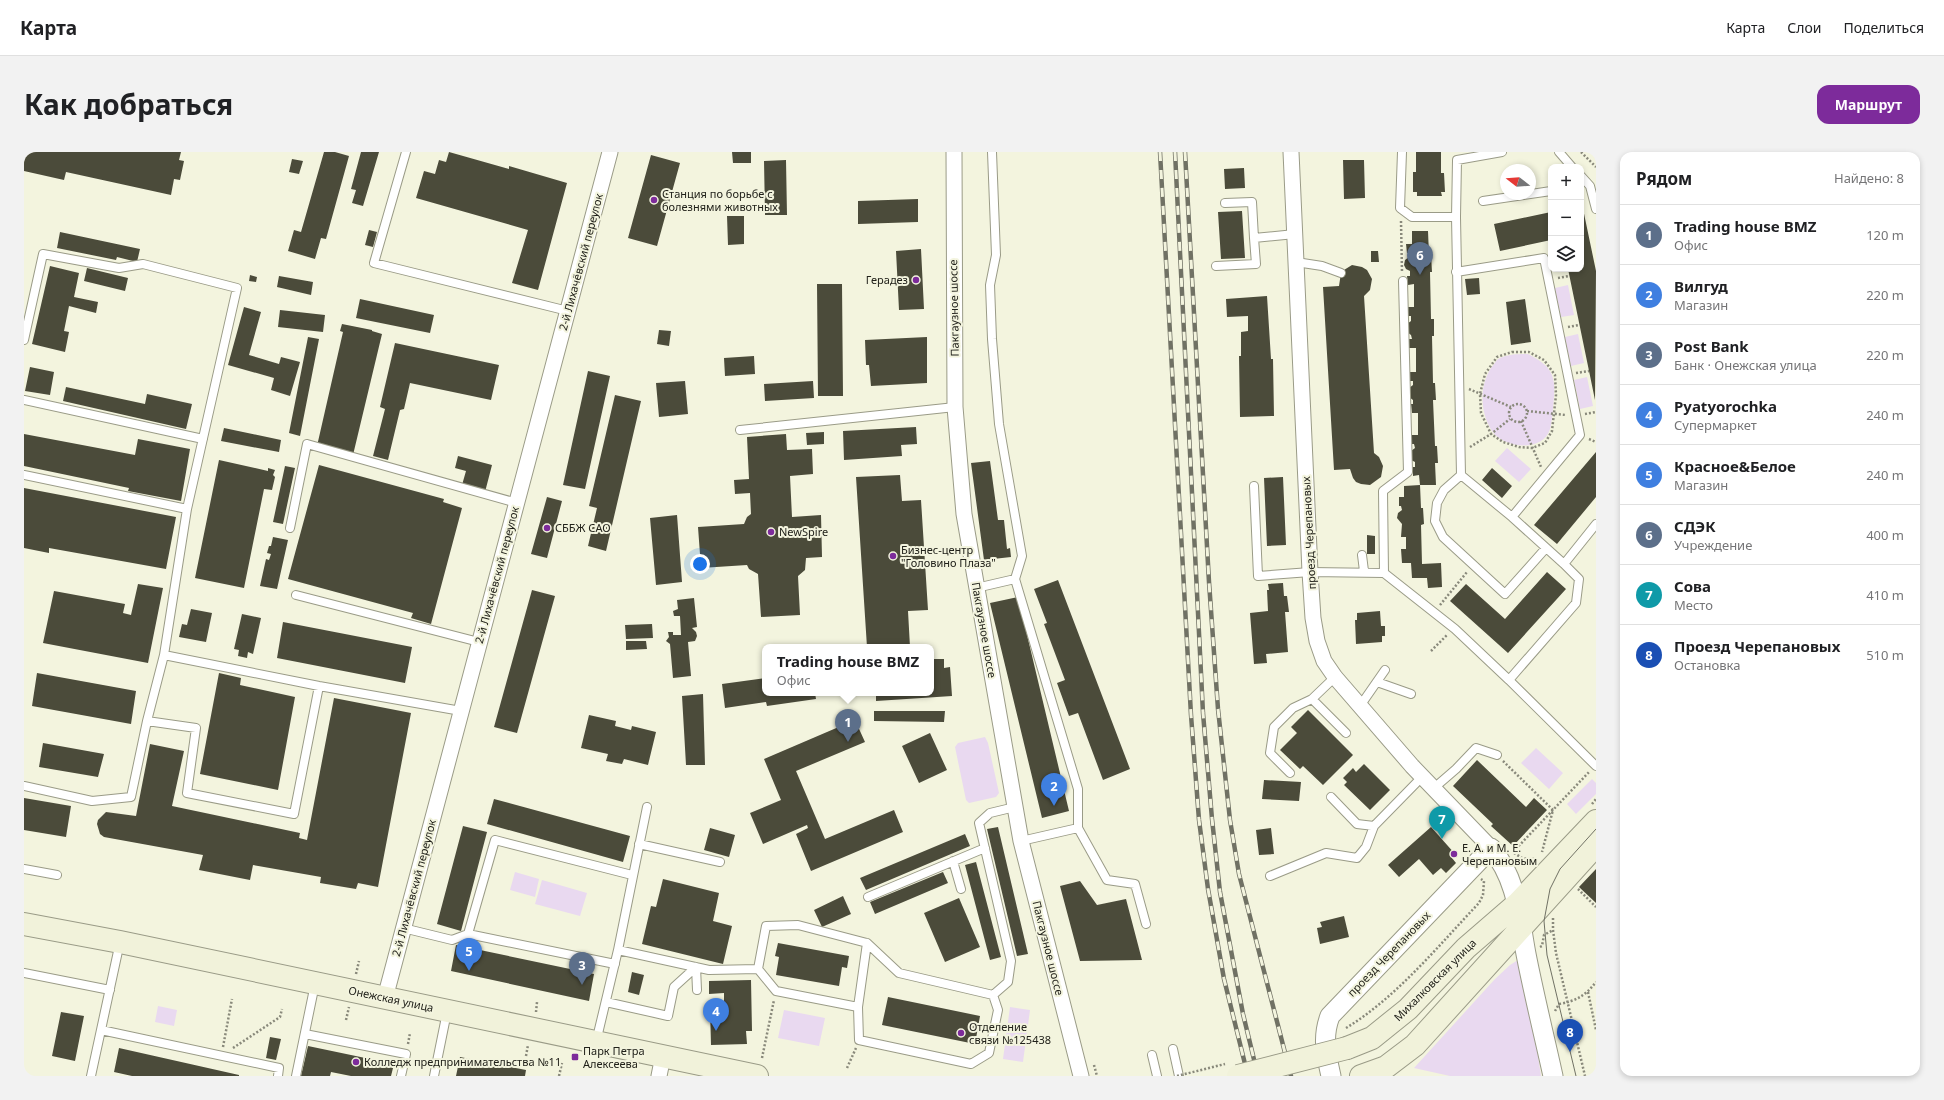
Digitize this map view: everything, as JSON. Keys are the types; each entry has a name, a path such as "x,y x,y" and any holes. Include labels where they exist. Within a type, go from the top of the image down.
{"main road":[{"name":"Михалковская улица","path":"1238,1076 1345,1039 1372,1038 1386,1028 1408,1009 1466,948 1518,903 1593,813"},
{"path":"1361,1076 1386,1067 1415,1045 1596,845"},
{"name":"Онежская улица","path":"24,924 120,942 596,1042 661,1066 760,1067"}],"street":[{"name":"2-й Лихачёвский переулок","path":"385,998 610,152"},
{"name":"Пакгаузное шоссе","path":"954,152 955,407 964,514 1021,841 1081,1076"},
{"name":"проезд Черепановых","path":"1291,152 1310,572 1313,618 1317,641 1324,661 1335,677 1422,777 1499,848 1518,903 1553,1076"},
{"name":"проезд Черепановых","path":"1331,1076 1324,1038 1330,1016 1499,848"}],"lane":[{"path":"406,152 374,263 568,311"},
{"path":"992,152 996,255 990,285 992,339 999,424 1022,556 1015,579 1078,789 1078,828 1106,880 1135,884 1146,924"},
{"path":"1402,152 1400,208 1412,217 1456,217"},
{"path":"1502,152 1457,160 1456,272 1462,475 1512,517 1579,579 1576,603 1510,680"},
{"path":"1559,152 1569,164"},
{"path":"1584,179 1590,186 1596,209"},
{"path":"1584,187 1590,186"},
{"path":"1483,201 1548,191"},
{"path":"1216,266 1256,264 1252,202 1225,203"},
{"path":"1254,238 1295,234"},
{"path":"24,340 43,254 119,268 143,264 237,288 187,509 164,654 147,721 131,797 92,801 24,786"},
{"path":"1456,272 1544,258 1580,435 1512,517"},
{"path":"1296,262 1322,266 1341,274"},
{"path":"1384,573 1384,491 1408,472 1403,282"},
{"path":"24,400 203,439"},
{"path":"740,430 955,407"},
{"path":"290,528 307,444 517,503"},
{"path":"24,475 187,509"},
{"path":"1462,475 1444,490 1437,503 1435,521 1442,537 1505,594 1546,548"},
{"path":"1254,486 1258,576 1310,572 1364,571 1384,573 1435,611 1455,629 1510,680 1596,766"},
{"path":"1564,564 1596,524"},
{"path":"1362,555 1364,571"},
{"path":"976,588 1015,579"},
{"path":"296,595 479,642"},
{"path":"164,654 319,686 461,711"},
{"path":"1360,706 1385,670"},
{"path":"1290,773 1270,753 1274,728 1293,708 1312,699 1335,677"},
{"path":"1377,682 1411,694"},
{"path":"147,721 196,728 187,793 294,814 319,686"},
{"path":"1312,699 1346,733"},
{"path":"1434,788 1456,769 1476,748 1497,755"},
{"path":"1270,876 1326,853 1357,858 1366,847 1374,826 1422,777"},
{"path":"1331,797 1357,824 1374,826"},
{"path":"596,1042 618,950 647,807"},
{"path":"993,995 1008,982 1011,961 979,823 990,813 1015,807"},
{"path":"1021,841 1078,828"},
{"path":"468,934 495,840 632,875"},
{"path":"639,844 720,862"},
{"path":"868,897 985,848"},
{"path":"952,861 961,889"},
{"path":"24,869 57,875"},
{"path":"858,1006 776,991 758,969 766,926 798,926 867,943 899,973 993,995"},
{"path":"403,928 452,940 468,934 614,964"},
{"path":"91,1076 120,942"},
{"path":"867,943 858,1006 859,1040 971,1064 989,1053 998,1010 993,995"},
{"path":"618,950 709,970 758,969"},
{"path":"696,967 697,990"},
{"path":"606,1002 668,1016 674,987 696,967"},
{"path":"24,973 110,990"},
{"path":"296,1076 316,983"},
{"path":"434,1076 448,1011"},
{"path":"101,1030 279,1068 278,1076"},
{"path":"305,1034 406,1054 401,1076"},
{"path":"1173,1049 1180,1076"},
{"path":"1152,1054 1157,1076"}],"path":[{"path":"1581,152 1596,167"},
{"path":"1400,208 1403,282"},
{"path":"1512,352 1529,352 1544,360 1555,375 1556,395 1552,432 1545,442 1532,448 1519,447 1503,442 1491,434 1481,413 1480,394 1485,374 1497,357 1512,352"},
{"path":"1459,385 1511,407 1514,405 1522,405 1527,411 1575,416"},
{"path":"1510,419 1508,415 1511,407"},
{"path":"1510,419 1517,422 1521,421 1527,415 1527,411"},
{"path":"1461,452 1491,434 1510,419"},
{"path":"1521,421 1545,477"},
{"path":"1435,611 1473,566"},
{"path":"1431,651 1455,629"},
{"path":"1497,755 1553,810"},
{"path":"1512,852 1596,766"},
{"path":"1593,813 1596,799"},
{"path":"1544,853 1542,852 1553,810"},
{"path":"1499,848 1512,852 1522,858 1535,860 1549,848"},
{"path":"1345,1039 1364,1017 1390,995 1479,903 1484,888 1484,882 1479,877"},
{"path":"1574,885 1596,907"},
{"path":"1556,953 1585,1076"},
{"path":"1555,1011 1559,1004 1567,1002 1588,992 1596,982"},
{"path":"760,1067 776,991"},
{"path":"1588,992 1596,1030"},
{"path":"221,1056 232,999"},
{"path":"535,1014 538,1002"},
{"path":"221,1056 280,1017 282,1009"},
{"path":"526,1056 530,1039"},
{"path":"848,1068 859,1040"},
{"path":"559,1076 562,1063"},
{"path":"1094,1065 1097,1076"}],"shaded area":[{"path":"1568,285 1574,315 1561,317 1555,288"},
{"path":"1578,334 1584,363 1571,366 1565,337"},
{"path":"1528,354 1544,364 1552,375 1554,382 1554,398 1551,427 1546,437 1540,442 1531,445 1513,444 1497,437 1488,424 1482,400 1484,383 1491,368 1498,359 1509,355"},
{"path":"1587,377 1593,406 1580,409 1574,380"},
{"path":"1507,448 1531,469 1519,482 1495,461"},
{"path":"985,737 988,743 999,793 996,797 969,803 966,800 955,747 958,743"},
{"path":"1536,748 1563,773 1549,789 1521,763"},
{"path":"1592,779 1596,783 1596,794 1576,814 1567,804"},
{"path":"515,872 539,879 535,897 510,890"},
{"path":"542,880 587,893 580,916 535,904"},
{"path":"1518,960 1532,1017 1541,1076 1450,1076 1414,1068 1495,979 1510,965"},
{"path":"158,1006 177,1010 174,1026 155,1022"},
{"path":"1010,1007 1030,1010 1023,1062 1003,1059"},
{"path":"784,1010 825,1018 819,1046 778,1038"}],"building":[{"path":"24,152 181,152 179,160 184,161 180,180 174,179 171,195 66,172 64,180 24,171"},
{"path":"324,152 335,152 349,156 326,239 321,238 315,259 288,251 294,230 301,232"},
{"path":"361,152 379,152 363,206 352,203 356,190 351,189"},
{"path":"449,152 509,169 509,166 567,183 538,290 512,283 528,230 416,198 424,171 435,174 439,160 446,162"},
{"path":"732,152 751,152 751,163 733,163"},
{"path":"1416,152 1441,152 1441,173 1444,173 1445,192 1441,192 1442,196 1417,196 1417,192 1413,192 1413,172 1416,172"},
{"name":"Станция по борьбе с болезнями животных","path":"651,155 680,163 657,246 628,238"},
{"path":"292,159 303,161 299,174 289,172"},
{"path":"786,160 787,215 765,215 764,161"},
{"path":"1343,160 1364,160 1365,198 1344,199"},
{"path":"1244,168 1245,188 1225,189 1224,169"},
{"path":"918,199 918,222 858,224 858,201"},
{"path":"1242,211 1245,258 1221,259 1218,212"},
{"path":"1548,213 1548,241 1500,251 1494,224"},
{"path":"1584,214 1596,271 1595,400 1569,272 1584,272"},
{"path":"727,216 744,216 744,244 728,245"},
{"path":"369,230 377,232 373,247 365,245"},
{"path":"1412,231 1428,231 1429,255 1431,255 1431,319 1434,319 1434,336 1432,336 1433,383 1435,383 1436,400 1433,400 1435,446 1437,446 1438,463 1435,463 1436,485 1420,485 1419,475 1413,476 1413,467 1415,467 1415,462 1411,460 1411,451 1415,448 1414,444 1412,444 1412,435 1418,435 1418,413 1412,413 1411,404 1413,404 1413,400 1409,397 1409,388 1413,385 1413,381 1410,381 1410,372 1416,372 1416,348 1409,348 1409,339 1412,339 1411,335 1407,332 1407,324 1411,321 1411,316 1408,316 1408,307 1414,307 1414,284 1408,285 1407,276 1410,276 1410,271 1406,269 1404,265 1405,260 1409,257 1406,244 1412,244"},
{"path":"60,232 140,249 137,262 117,257 116,260 57,248"},
{"path":"921,249 924,309 899,310 896,251"},
{"path":"1371,251 1378,251 1379,262 1371,262"},
{"path":"1352,265 1362,267 1367,270 1372,279 1370,290 1364,296 1374,453 1379,457 1383,466 1381,477 1370,485 1356,482 1350,469 1334,470 1323,287 1339,286 1341,273"},
{"path":"50,266 79,273 74,297 98,302 96,313 69,306 64,331 69,332 65,352 32,344"},
{"path":"87,268 128,278 125,291 84,281"},
{"path":"250,275 257,277 256,282 249,281"},
{"path":"279,276 313,282 311,295 277,287"},
{"path":"1479,278 1480,294 1467,295 1465,279"},
{"path":"817,284 842,284 843,396 818,396"},
{"path":"1267,296 1271,359 1273,359 1274,416 1240,417 1239,356 1241,356 1241,332 1248,331 1248,316 1227,317 1226,299"},
{"path":"360,299 434,315 430,333 356,318"},
{"path":"1525,299 1531,342 1511,345 1506,302"},
{"path":"244,307 261,312 249,355 279,364 281,357 300,362 290,396 271,390 274,378 228,365"},
{"path":"280,310 325,315 323,332 278,327"},
{"path":"342,324 372,330 382,334 353,455 317,446 343,332 340,331"},
{"path":"659,330 671,331 669,346 657,344"},
{"path":"308,337 319,339 300,436 289,433"},
{"path":"927,337 927,383 871,386 869,365 866,365 865,340"},
{"path":"395,343 499,365 491,400 410,383 404,409 400,410 388,460 373,456 385,409 380,407"},
{"path":"754,356 755,374 725,376 724,358"},
{"path":"30,367 54,372 50,395 25,391"},
{"path":"588,371 610,376 585,489 563,485"},
{"path":"685,381 688,414 659,417 656,383"},
{"path":"813,381 814,398 765,401 764,384"},
{"path":"66,387 145,404 147,394 192,404 186,429 63,401"},
{"path":"615,395 641,401 606,551 588,546 597,508 589,506"},
{"path":"916,427 917,444 901,445 902,456 844,460 843,431"},
{"path":"224,428 281,440 279,452 221,441"},
{"path":"824,432 824,444 807,445 806,433"},
{"path":"24,434 135,455 138,439 190,449 181,501 128,491 129,488 24,466"},
{"path":"786,434 787,450 812,449 813,474 790,476 792,517 821,515 822,557 806,558 805,570 798,576 800,615 761,617 758,574 749,569 747,565 701,568 698,527 744,524 747,517 751,514 750,493 735,494 734,480 749,479 747,437"},
{"path":"1596,452 1596,497 1557,544 1534,525"},
{"path":"458,456 492,465 485,492 462,485 466,471 455,468"},
{"path":"219,460 268,471 268,468 275,470 273,475 275,477 272,490 264,489 244,588 195,578"},
{"path":"990,461 998,520 1004,520 1007,549 1010,548 1011,557 984,560 971,463"},
{"path":"319,465 444,499 443,502 462,508 431,624 411,618 413,613 288,579"},
{"path":"285,466 295,468 283,524 273,522"},
{"path":"1492,468 1512,486 1502,498 1482,480"},
{"name":"Бизнес-центр \"Головино Плаза\"","path":"900,475 902,501 921,500 928,610 908,611 910,644 867,644 856,477"},
{"path":"1283,477 1286,545 1267,546 1264,478"},
{"path":"1420,485 1421,508 1423,508 1424,524 1421,525 1422,564 1441,563 1442,587 1428,588 1427,578 1412,578 1411,563 1402,563 1401,549 1406,549 1406,537 1401,537 1402,524 1397,518 1398,513 1402,510 1401,506 1399,506 1399,497 1404,497 1404,486"},
{"path":"24,488 176,517 166,569 49,548 49,553 24,548"},
{"name":"СББЖ САО","path":"547,497 562,501 547,558 531,554"},
{"path":"677,515 682,582 656,585 650,518"},
{"path":"1367,535 1375,536 1375,554 1367,554"},
{"path":"273,537 288,540 277,589 260,586 266,559 269,560 271,554 267,553 269,546 271,546"},
{"path":"1547,572 1566,589 1508,653 1450,601 1466,584 1505,619"},
{"path":"1058,580 1130,769 1103,780 1078,713 1069,716 1057,683 1065,680 1044,624 1047,623 1034,589"},
{"path":"1283,583 1284,596 1287,596 1289,612 1285,612 1288,652 1266,654 1267,663 1254,664 1250,613 1268,611 1268,584"},
{"path":"138,584 163,588 148,663 43,643 54,591 125,604 123,613 131,615"},
{"path":"532,590 555,596 517,733 494,727"},
{"path":"1018,597 1069,811 1042,818 990,603"},
{"path":"694,598 697,627 692,628 696,632 697,636 695,641 688,642 691,676 673,678 670,644 666,641 669,637 668,632 673,632 673,635 681,635 680,616 674,616 673,611 678,609 677,600"},
{"path":"191,609 212,613 206,642 179,637 182,624 187,625"},
{"path":"1380,611 1381,626 1385,626 1385,636 1382,636 1382,642 1356,644 1355,620 1357,620 1357,613"},
{"path":"242,614 261,618 253,654 248,652 247,658 238,656 239,650 234,649"},
{"path":"283,622 412,647 405,683 277,658"},
{"path":"652,624 653,638 626,639 625,625"},
{"path":"626,641 646,641 647,649 626,650"},
{"path":"934,659 944,659 944,668 950,667 952,696 876,701 876,696 934,696"},
{"path":"37,673 136,691 131,724 32,706"},
{"path":"219,673 241,678 240,685 295,697 278,790 200,774"},
{"path":"762,678 762,696 816,696 816,699 767,706 766,702 725,708 722,684"},
{"path":"703,694 705,765 686,765 682,696"},
{"path":"334,698 411,713 378,887 358,883 356,889 320,883 321,877 253,865 250,880 199,870 203,855 104,837 100,834 97,824 98,820 106,812 136,816 150,744 184,751 172,806 300,833 299,838 307,840"},
{"path":"1308,710 1353,755 1323,785 1303,766 1300,769 1280,750 1297,733 1291,727"},
{"path":"874,711 945,711 944,722 874,721"},
{"path":"589,715 616,721 615,726 631,730 632,726 656,732 648,765 624,759 622,764 606,761 608,754 581,748"},
{"path":"855,720 865,742 796,771 825,839 894,810 903,832 811,871 796,834 808,828 807,825 763,844 750,813 781,800 764,759"},
{"path":"930,733 947,770 919,783 902,746"},
{"path":"43,743 104,754 98,777 39,767"},
{"path":"1477,760 1526,807 1534,798 1547,810 1513,846 1491,826 1493,824 1453,786"},
{"path":"1364,764 1390,790 1370,810 1344,785 1347,782 1343,778 1353,768 1356,772"},
{"path":"1264,780 1301,782 1299,801 1262,799"},
{"path":"24,798 71,806 66,837 24,830"},
{"path":"494,799 630,836 623,862 487,824"},
{"path":"463,826 487,832 461,931 437,924"},
{"path":"998,827 1028,954 1017,956 987,829"},
{"path":"1431,827 1456,855 1452,858 1456,863 1446,873 1441,868 1433,875 1419,859 1399,877 1388,865"},
{"path":"710,828 735,835 729,857 704,850"},
{"path":"1271,828 1274,854 1259,855 1256,830"},
{"path":"965,834 970,846 866,890 860,878"},
{"path":"976,862 1001,957 990,960 965,865"},
{"path":"1596,869 1596,903 1579,887"},
{"path":"943,872 948,883 875,914 870,902"},
{"path":"663,879 719,893 713,921 732,926 723,964 642,944 651,906 656,907"},
{"path":"1080,881 1097,905 1126,899 1142,960 1080,961 1060,886"},
{"path":"843,896 851,914 822,927 814,910"},
{"path":"959,898 980,947 945,962 924,913"},
{"path":"1344,916 1349,937 1320,944 1317,928 1322,927 1320,922"},
{"path":"778,943 849,956 847,968 842,967 839,986 776,975 779,957 775,956"},
{"path":"456,945 594,974 589,1001 451,971"},
{"path":"632,972 644,975 639,995 628,992"},
{"path":"751,980 752,1031 746,1031 747,1044 711,1045 710,1008 724,1008 724,993 709,994 709,981"},
{"path":"888,997 980,1016 975,1044 882,1025"},
{"path":"61,1012 84,1016 75,1061 52,1056"},
{"path":"270,1037 281,1039 276,1060 266,1058"},
{"path":"308,1046 394,1064 391,1076 351,1076 331,1072 330,1076 301,1076"},
{"path":"119,1048 239,1076 132,1076 114,1072"},
{"path":"460,1057 526,1070 525,1076 456,1076"}],"tram line":[{"path":"1576,1076 1547,955 1544,921 1550,889 1560,869 1596,829"}],"railway":[{"path":"1160,152 1191,715 1199,820 1208,889 1224,979 1248,1076"},
{"path":"1175,152 1203,713 1212,819 1220,892 1243,1014 1258,1076"},
{"path":"1185,152 1209,582 1218,709 1230,820 1239,874 1291,1076"}],"place":[{"name":"Станция по борьбе с болезнями животных","path":"654,200"},
{"name":"СДЭК","path":"1420,275"},
{"name":"Герадез","path":"916,280"},
{"name":"СББЖ САО","path":"547,528"},
{"name":"NewSpire","path":"771,532"},
{"name":"Бизнес-центр \"Головино Плаза\"","path":"893,556"},
{"name":"Trading house BMZ","path":"848,742"},
{"name":"Вилгуд","path":"1054,806"},
{"name":"Сова","path":"1442,839"},
{"name":"Е. А. и М. Е. Черепановым","path":"1454,854"},
{"name":"Красное&Белое","path":"469,971"},
{"name":"Post Bank","path":"582,985"},
{"name":"Pyatyorochka","path":"716,1031"},
{"name":"Отделение связи №125438","path":"961,1033"},
{"name":"Проезд Черепановых","path":"1570,1052"},
{"name":"Парк Петра Алексеева","path":"575,1057"},
{"name":"Колледж предпринимательства №11","path":"356,1062"}]}
